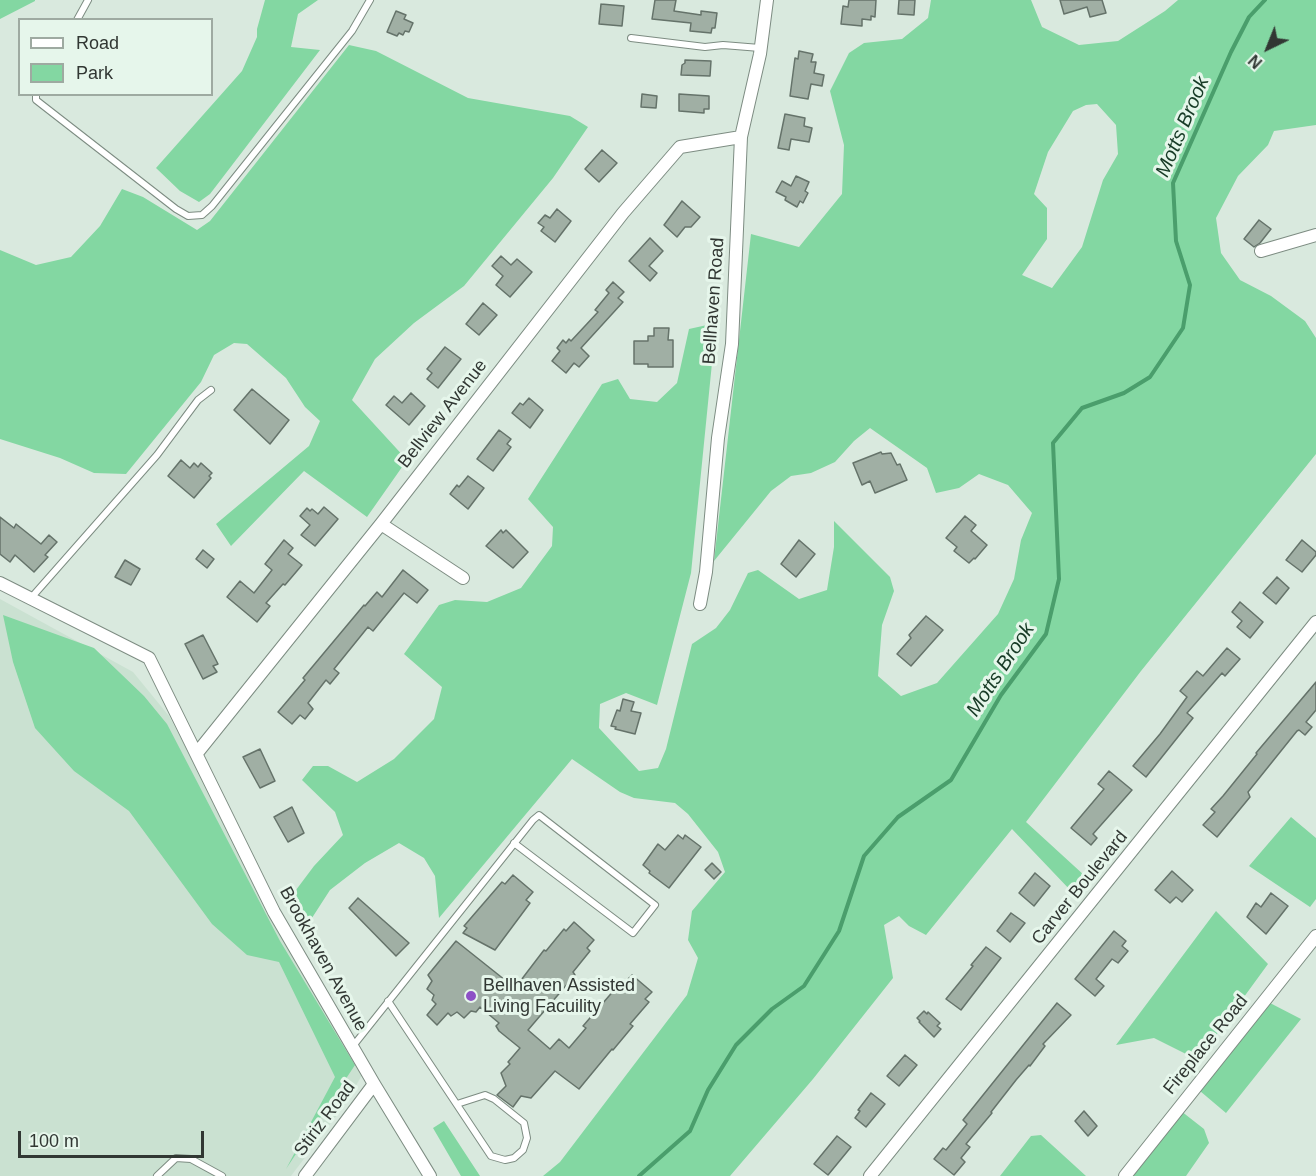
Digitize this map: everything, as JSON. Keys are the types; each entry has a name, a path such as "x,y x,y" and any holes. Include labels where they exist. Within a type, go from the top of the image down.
{"street":[{"name":"Bellhaven Road","path":"700,604 706,576 718,438 732,344 741,137 760,48 766,0"},
{"name":"Bellview Avenue","path":"196,753 381,524 623,213 680,147 741,137"},
{"path":"1262,251 1316,235"},
{"path":"381,524 463,578"},
{"name":"Brookhaven Avenue","path":"0,583 149,658 274,912 430,1176"},
{"name":"Carver Boulevard","path":"870,1176 1316,622"},
{"name":"Fireplace Road","path":"1125,1176 1316,936"},
{"name":"Stiriz Road","path":"304,1176 374,1084"}],"lane":[{"path":"78,18 88,0"},
{"path":"36,96 36,100 176,209 188,216 202,215 212,206 338,49 352,31 370,0"},
{"path":"631,38 705,47 723,45 760,48"},
{"path":"30,598 157,455 198,400 211,390"},
{"path":"352,1047 532,820 539,815 655,905 633,933 514,843"},
{"path":"388,1002 491,1156 505,1160 514,1158 523,1150 527,1138 524,1123 494,1099 485,1095 457,1104"},
{"path":"157,1176 176,1158 191,1159 222,1176"}],"shaded area":[{"path":"0,599 133,672 169,716 362,1075 346,1103 291,1176 0,1176"}],"green space":[{"path":"0,0 35,0 35,1 0,19"},
{"path":"265,0 318,0 298,14 291,47 320,50 210,194 199,202 180,191 156,168 242,71 257,37"},
{"path":"931,0 1031,0 1042,27 1079,45 1118,41 1178,0 1316,0 1316,125 1274,131 1268,145 1238,176 1216,218 1221,253 1240,280 1271,296 1305,321 1316,338 1316,454 1141,671 1026,822 1085,876 1072,892 1012,829 926,935 909,926 899,916 884,925 893,978 813,1079 730,1176 543,1176 560,1162 687,995 698,958 688,940 692,911 725,872 718,852 688,814 675,803 634,798 620,792 572,759 439,918 435,876 424,858 399,843 365,863 330,890 310,921 293,894 314,866 343,835 335,812 302,780 313,766 328,766 357,782 394,759 434,719 442,687 404,654 439,605 455,600 487,602 521,588 552,546 553,527 528,499 602,384 618,379 630,399 657,402 677,383 689,329 716,323 691,573 657,705 626,693 600,704 599,728 639,771 658,768 666,749 692,644 716,628 730,610 748,573 758,570 799,599 827,590 834,547 834,521 890,577 894,591 882,625 878,676 901,696 937,683 998,614 1014,579 1021,540 1032,513 1008,485 979,474 959,488 936,493 927,468 870,428 854,441 835,462 811,473 791,476 771,491 714,561 751,234 799,247 842,194 844,145 830,91 849,53 864,43 902,39 928,18","holes":["1097,104 1116,125 1118,154 1103,180 1082,247 1052,288 1022,275 1047,239 1047,208 1034,194 1048,152 1073,111 1086,105"]},
{"path":"349,45 376,51 468,98 570,116 588,127 553,178 464,286 414,323 375,359 352,400 407,460 367,517 304,471 231,546 216,524 309,446 320,421 305,407 286,378 247,344 234,343 214,355 201,382 126,474 94,473 60,458 0,439 0,250 36,265 71,257 100,226 122,189 143,197 197,230 210,221"},
{"path":"3,615 94,648 144,696 167,724 280,941 355,1065 286,1169 335,1077 279,962 247,955 212,924 129,811 74,771 35,728 13,662"},
{"path":"1291,817 1316,838 1316,899 1310,907 1249,866"},
{"path":"1216,911 1268,964 1198,1060 1154,1038 1116,1045"},
{"path":"1270,1003 1301,1019 1226,1113 1200,1091"},
{"path":"1181,1111 1204,1129 1209,1143 1186,1176 1130,1176"},
{"path":"444,1121 480,1176 461,1176 433,1128"},
{"path":"1041,1135 1086,1176 1000,1176 1031,1136"}],"building":[{"path":"655,0 676,0 674,11 701,15 701,11 717,13 715,28 712,28 711,33 690,31 691,23 652,19"},
{"path":"849,0 876,0 875,17 871,16 871,20 862,19 862,26 841,24 843,6 848,7"},
{"path":"899,0 915,0 914,15 898,14"},
{"path":"1060,0 1102,0 1106,13 1090,17 1087,7 1064,14"},
{"path":"601,4 624,6 622,26 599,24"},
{"path":"396,11 406,15 404,19 413,23 409,32 405,31 403,35 399,33 397,36 387,32"},
{"path":"799,51 813,54 811,62 816,62 814,73 824,75 822,86 811,84 808,99 790,96 795,58 798,59"},
{"path":"685,60 711,61 710,76 681,75"},
{"path":"642,94 657,96 656,108 641,107"},
{"path":"679,94 709,96 709,109 704,109 704,113 679,111"},
{"path":"785,114 805,118 804,126 812,128 809,142 791,139 789,150 778,148"},
{"path":"602,150 617,163 599,182 585,169"},
{"path":"796,176 809,182 805,191 808,193 803,203 800,201 797,207 776,192 782,181 791,186"},
{"path":"682,201 700,217 691,227 685,227 677,237 664,225"},
{"path":"557,209 571,221 555,242 541,231 544,227 538,223 545,215 550,218"},
{"path":"1259,220 1271,229 1254,247 1244,239"},
{"path":"650,238 663,251 649,266 657,273 650,281 629,261"},
{"path":"501,256 511,265 517,259 532,272 510,297 496,285 503,276 492,266"},
{"path":"613,282 624,292 618,298 623,302 581,348 589,356 579,367 574,363 566,373 552,361 560,351 557,348 563,340 566,343 569,339 571,341 598,312 595,310 609,293 606,290"},
{"path":"483,303 497,315 479,335 466,324"},
{"path":"654,328 669,328 668,340 673,340 673,367 648,367 648,364 634,364 634,341 648,341 648,336 654,336"},
{"path":"445,347 461,359 438,388 427,379 432,373 427,369"},
{"path":"252,389 289,420 270,444 234,410"},
{"path":"411,393 425,406 409,425 386,405 394,396 402,403"},
{"path":"529,398 543,410 530,428 512,413 520,403 523,405"},
{"path":"499,430 511,439 507,444 511,447 493,471 477,459"},
{"path":"881,452 882,454 891,453 897,465 900,464 907,480 875,493 870,481 862,485 853,463"},
{"path":"181,460 190,468 194,463 198,467 201,463 212,473 209,476 211,478 194,498 168,476"},
{"path":"468,476 484,488 468,509 450,494"},
{"path":"324,507 338,519 315,546 301,535 310,525 300,516 307,508 318,514"},
{"path":"965,516 976,525 971,531 987,545 969,563 954,551 957,547 946,538"},
{"path":"0,517 14,528 16,524 41,544 49,535 57,542 45,555 48,557 34,572 15,555 10,562 0,554"},
{"path":"501,530 503,533 506,530 528,552 513,568 486,546"},
{"path":"284,540 293,548 288,554 302,565 266,603 270,606 257,622 227,597 240,581 254,593 272,570 265,564"},
{"path":"799,540 815,554 796,577 781,564"},
{"path":"1302,540 1316,552 1316,555 1302,572 1286,560"},
{"path":"203,550 214,559 207,568 196,559"},
{"path":"125,560 140,569 131,585 115,577"},
{"path":"403,570 428,590 417,603 404,593 373,631 368,627 334,669 339,673 330,684 326,680 308,703 313,709 305,719 300,715 292,724 278,712 305,680 303,678 364,605 377,592 382,597"},
{"path":"1277,577 1289,588 1276,604 1263,593"},
{"path":"1240,602 1263,622 1250,638 1237,627 1242,621 1232,612"},
{"path":"926,616 943,630 911,666 897,654 911,638 909,635"},
{"path":"203,635 218,664 213,666 217,672 203,679 185,644"},
{"path":"1227,648 1240,659 1225,676 1222,673 1187,713 1193,718 1146,777 1133,766 1187,697 1180,691 1197,671 1203,676"},
{"path":"1316,682 1316,710 1306,722 1312,727 1305,735 1297,731 1248,792 1250,797 1217,837 1203,825 1215,812 1211,809"},
{"path":"623,699 634,702 631,711 641,713 635,734 611,726 617,710 620,711"},
{"path":"260,749 275,781 260,788 243,757"},
{"path":"1109,771 1132,790 1093,834 1097,838 1091,845 1071,828 1104,789 1098,784"},
{"path":"292,807 304,833 288,842 274,817"},
{"path":"678,835 683,839 685,835 701,847 669,888 649,873 650,871 643,865 658,844 665,850"},
{"path":"712,863 721,872 714,879 705,870"},
{"path":"1172,871 1193,890 1182,902 1176,897 1170,903 1155,890"},
{"path":"1035,873 1050,886 1034,906 1019,893"},
{"path":"513,875 533,892 526,900 530,903 495,950 463,933 467,928 464,926 502,882 505,884"},
{"path":"1271,893 1288,906 1266,934 1247,917 1256,903 1261,907"},
{"path":"358,898 409,943 396,956 349,908"},
{"path":"1011,913 1025,923 1010,942 997,931"},
{"name":"Bellhaven Assisted Living Facuility","path":"574,922 594,940 587,948 590,951 573,972 575,975 528,1030 550,1049 559,1039 569,1048 586,1028 583,1026 622,981 624,983 632,975 652,992 645,999 649,1002 630,1024 633,1026 579,1089 555,1071 531,1098 521,1096 513,1107 497,1095 506,1086 501,1073 520,1048 499,1031 496,1026 499,1023 480,1007 476,1012 471,1011 464,1018 457,1012 451,1016 448,1013 437,1025 427,1015 436,1004 432,1000 434,995 427,989 432,981 428,975 456,941 515,988 544,950 546,951 564,929 566,931"},
{"path":"1114,931 1126,941 1122,946 1128,951 1118,963 1112,959 1096,979 1104,986 1095,996 1075,979"},
{"path":"986,947 1001,958 961,1010 946,999"},
{"path":"1057,1003 1071,1015 1043,1044 1045,1046 1030,1066 1016,1080 966,1144 970,1147 961,1158 965,1162 954,1175 934,1159 943,1148 946,1150 967,1124 963,1120"},
{"path":"924,1011 940,1023 937,1026 941,1029 934,1037 917,1018"},
{"path":"905,1055 917,1065 899,1086 887,1076"},
{"path":"871,1093 885,1104 866,1127 855,1118"},
{"path":"1084,1111 1097,1126 1088,1136 1075,1121"},
{"path":"837,1136 851,1147 828,1175 814,1164"}],"waterway":[{"name":"Motts Brook","path":"639,1176 690,1131 708,1090 736,1045 772,1009 804,986 839,931 864,856 898,817 951,780 1001,695 1046,634 1059,579 1053,443 1082,408 1124,393 1150,377 1183,328 1190,285 1176,241 1173,183 1231,52 1249,17 1265,0"}],"place":[{"name":"Bellhaven Assisted Living Facuility","path":"471,996"}]}
